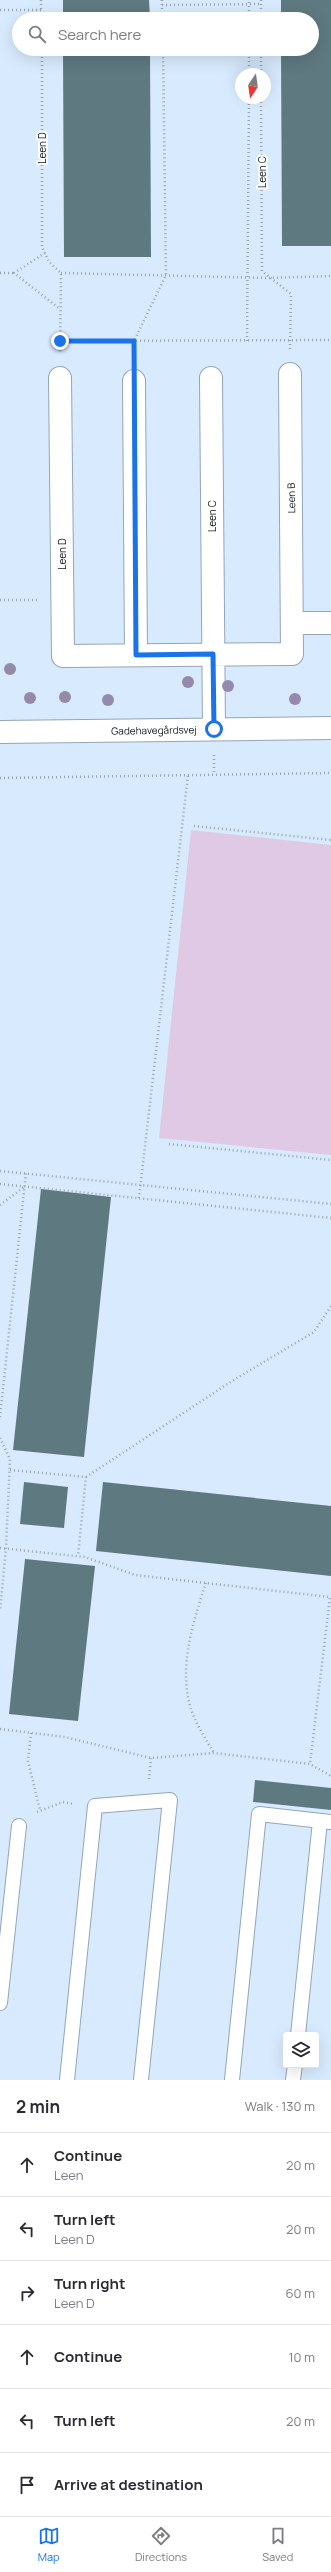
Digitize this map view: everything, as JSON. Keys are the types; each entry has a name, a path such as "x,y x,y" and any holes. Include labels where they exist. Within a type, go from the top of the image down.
{"street":[{"name":"Leen B","path":"213,654 292,654 290,374"},
{"name":"Leen D","path":"60,378 63,656 213,654"},
{"name":"Leen C","path":"211,378 214,729"},
{"path":"134,381 136,655"},
{"path":"292,623 331,623"},
{"name":"Gadehavegårdsvej","path":"0,732 331,728"}],"lane":[{"path":"67,2080 95,1806 170,1800 141,2080"},
{"path":"232,2080 259,1814 325,1821 298,2032"},
{"path":"0,2003 19,1826"},
{"path":"293,2080 295,2068"}],"path":[{"path":"0,10 41,10 41,0"},
{"path":"162,0 162,12"},
{"path":"249,12 250,0"},
{"path":"162,5 249,4 261,2"},
{"name":"Leen D","path":"42,56 42,247 45,253"},
{"path":"134,381 134,341 166,275 163,56"},
{"path":"249,56 249,68"},
{"path":"261,56 261,68"},
{"path":"248,341 249,104"},
{"name":"Leen C","path":"261,104 262,271 269,278"},
{"path":"0,273 14,273 45,253 49,262 61,273 269,278 331,276"},
{"path":"14,273 60,309"},
{"path":"60,378 61,273"},
{"path":"269,278 291,294 290,374"},
{"path":"60,341 331,340"},
{"path":"0,600 62,600"},
{"path":"0,778 331,773"},
{"path":"139,1198 188,775"},
{"path":"194,826 331,840"},
{"path":"169,1144 331,1160"},
{"path":"0,1171 331,1204"},
{"path":"0,1417 26,1173"},
{"path":"0,1184 331,1218"},
{"path":"0,1205 25,1187"},
{"path":"10,1470 86,1477 232,1381 314,1332 331,1306"},
{"path":"0,1438 10,1459 6,1548 0,1611"},
{"path":"78,1556 86,1477"},
{"path":"0,1548 78,1556 135,1575 330,1597 310,1764"},
{"path":"206,1583 193,1624 187,1654 188,1697 195,1719 214,1753"},
{"path":"0,1729 65,1737 151,1758 214,1753 310,1764 331,1776"},
{"path":"31,1733 28,1761 40,1810"},
{"path":"19,1826 40,1810 63,1802 95,1806"}],"shaded area":[{"path":"191,830 331,845 331,1155 159,1138"}],"building":[{"path":"63,0 149,0 150,12 63,12"},
{"path":"281,0 331,0 331,246 282,246 281,56 319,56 319,12 281,12"},
{"path":"63,56 150,56 151,257 64,257"},
{"path":"41,1189 111,1197 84,1457 13,1450"},
{"path":"24,1482 68,1487 64,1528 20,1524"},
{"path":"103,1482 331,1506 331,1576 96,1551"},
{"path":"25,1559 95,1566 78,1721 9,1714"},
{"path":"255,1780 331,1788 331,1810 253,1802"}],"route":[{"path":"60,341 134,341 136,655 213,654 214,729"}]}
